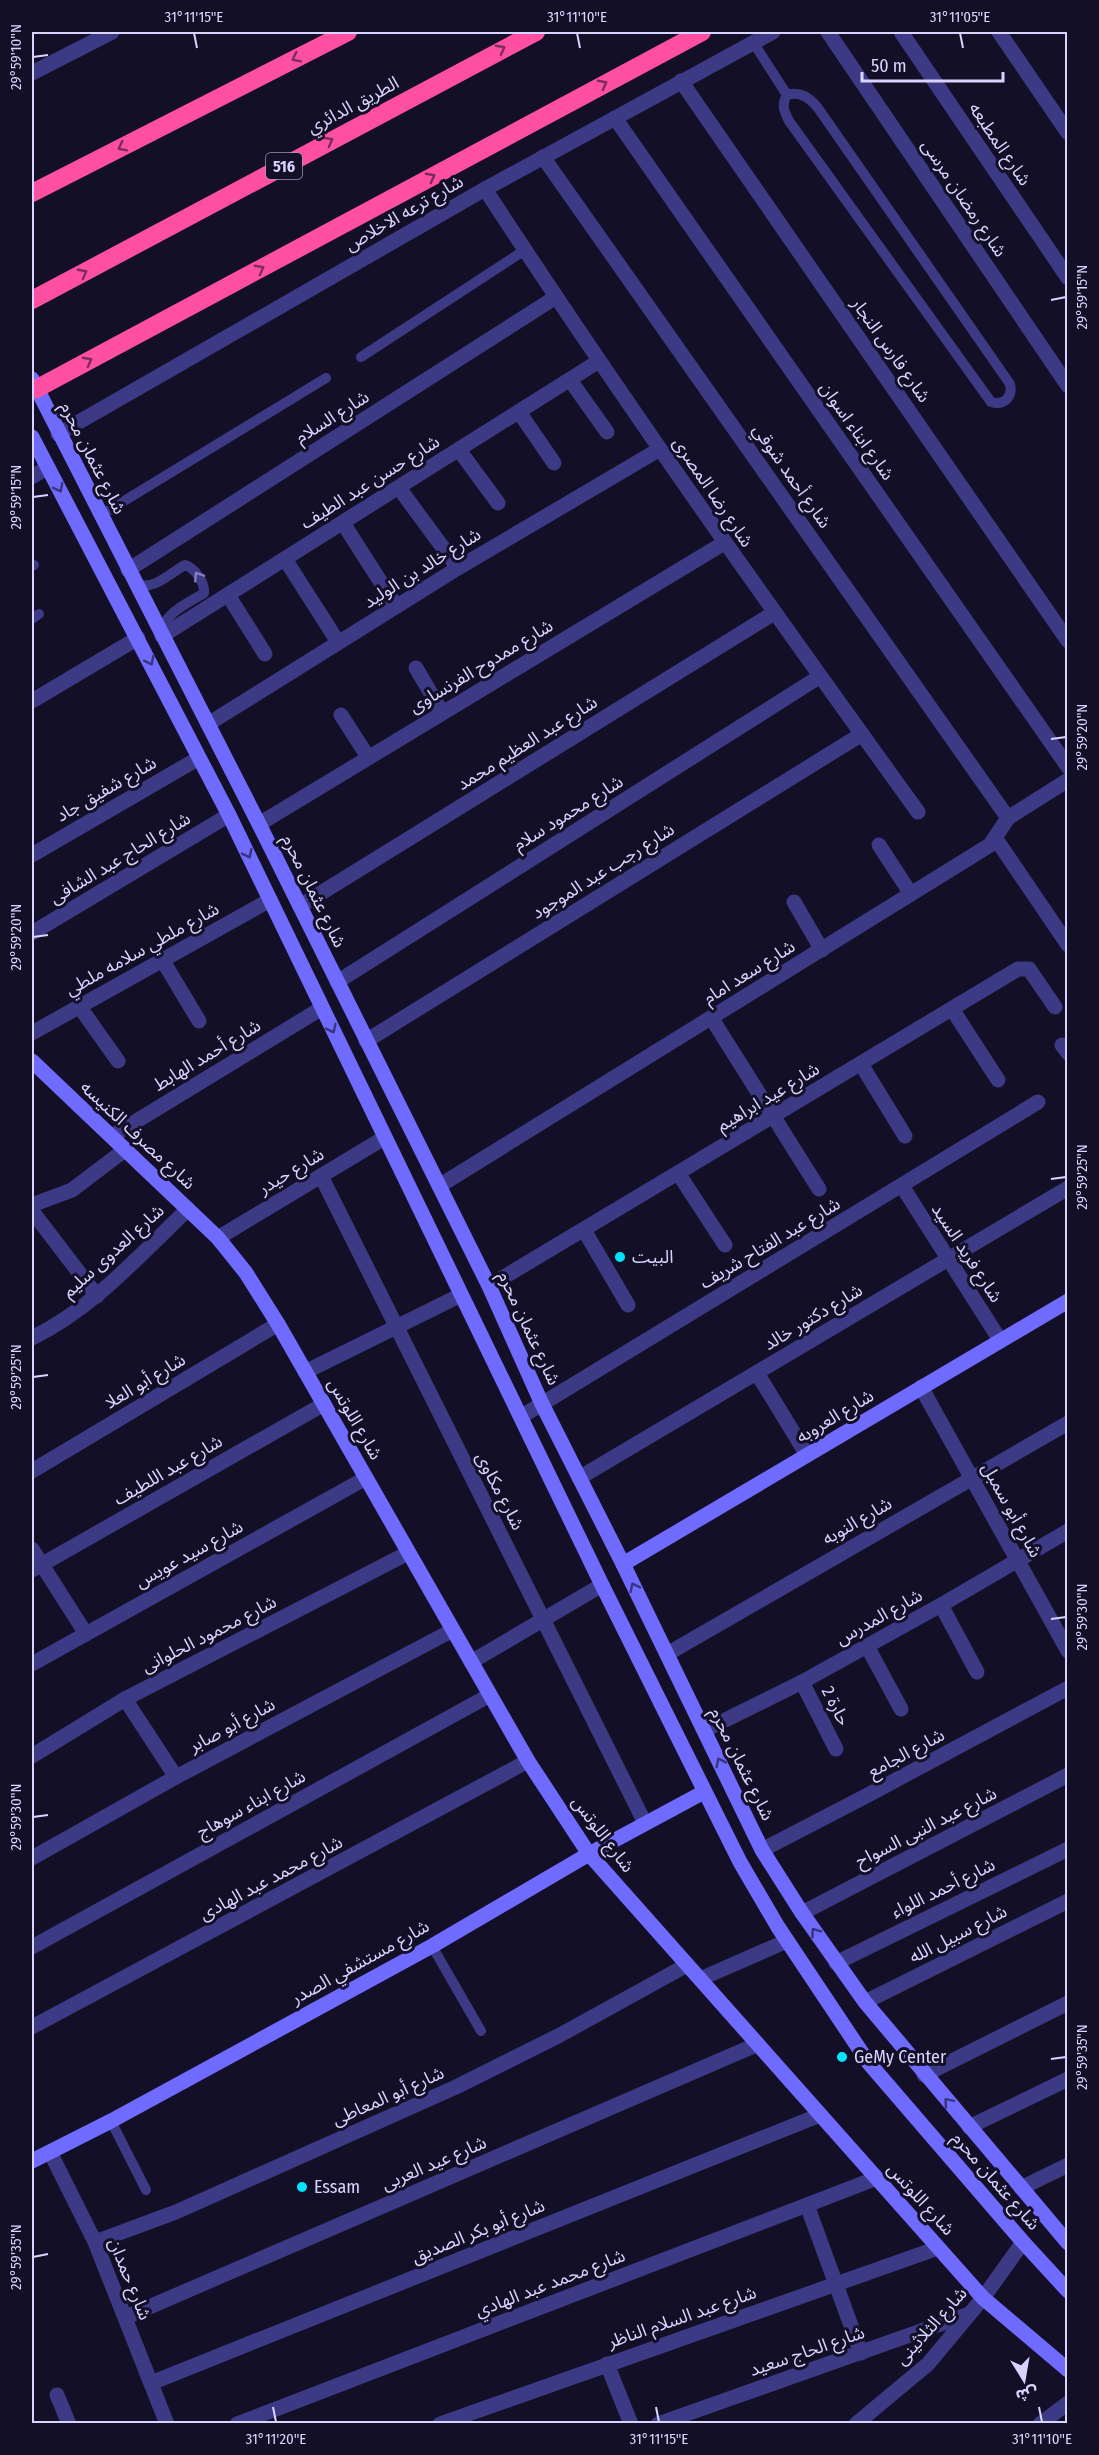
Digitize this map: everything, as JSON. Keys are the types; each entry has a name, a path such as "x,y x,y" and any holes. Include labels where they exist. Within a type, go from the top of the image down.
{"highway":[{"path":"32,193 348,32"},
{"name":"الطريق الدائري","path":"32,300 536,32"},
{"path":"34,384 702,32"}],"main road":[{"name":"شارع عثمان محرم","path":"34,384 259,824 489,1286 542,1404 705,1730 762,1850 802,1913 865,2002 924,2075 1068,2242"},
{"name":"شارع عثمان محرم","path":"32,437 229,815 602,1585 740,1862 787,1941 868,2062 1068,2291"},
{"name":"شارع مصرف الكنيسه","path":"32,1061 218,1238"},
{"name":"شارع اللوتس","path":"218,1238 246,1273 278,1324 528,1761 589,1854 983,2298 1068,2370"},
{"name":"شارع العروبه","path":"623,1564 1068,1301"},
{"name":"شارع مستشفي الصدر","path":"32,2160 111,2121 432,1946 589,1854 704,1792"}],"street":[{"path":"32,73 112,32"},
{"name":"شارع ترعه الاخلاص","path":"58,434 485,189 772,32"},
{"name":"شارع رمضان مرسى","path":"828,32 1068,386"},
{"name":"شارع المطبعه","path":"901,32 1068,278"},
{"path":"999,32 1068,133"},
{"name":"شارع فارس النجار","path":"681,81 1068,641"},
{"name":"شارع ابناء اسوان","path":"615,118 1068,767"},
{"name":"شارع أحمد شوقي","path":"543,157 1008,818"},
{"name":"شارع رضا المصرى","path":"485,189 724,543 918,812"},
{"name":"شارع السلام","path":"128,570 556,297"},
{"name":"شارع حسن عبد الطيف","path":"162,634 228,595 599,361"},
{"path":"570,380 607,432"},
{"path":"519,412 554,463"},
{"name":"شارع خالد بن الوليد","path":"208,724 458,568 660,449"},
{"path":"459,450 498,503"},
{"path":"32,477 48,467"},
{"path":"399,488 458,568"},
{"path":"343,523 396,606"},
{"name":"شارع ممدوح الفرنساوى","path":"259,824 442,711 724,543"},
{"path":"285,559 338,642"},
{"path":"228,595 265,654"},
{"name":"شارع عبد العظيم محمد","path":"300,906 774,613"},
{"path":"32,701 138,638"},
{"path":"416,668 442,711"},
{"name":"شارع محمود سلام","path":"337,982 819,677"},
{"path":"341,715 368,757"},
{"name":"شارع رجب عبد الموجود","path":"366,1041 862,734"},
{"name":"شارع شفيق جاد","path":"32,855 199,758"},
{"name":"شارع سعد امام","path":"439,1186 990,845 1008,818 1068,780"},
{"name":"شارع الحاج عبد الشافى","path":"32,933 229,815"},
{"path":"996,839 1068,945"},
{"path":"879,845 911,894"},
{"name":"شارع ملطي سلامه ملطي","path":"32,1032 270,900"},
{"path":"794,902 822,950"},
{"path":"163,961 200,1021"},
{"name":"شارع عيد ابراهيم","path":"489,1286 1018,969 1024,968 1033,974 1055,1007"},
{"path":"79,1006 118,1061"},
{"name":"شارع أحمد الهابط","path":"112,1136 322,1008"},
{"path":"952,1009 998,1080"},
{"path":"712,1019 819,1189"},
{"path":"861,1064 906,1136"},
{"name":"شارع عبد الفتاح شريف","path":"522,1416 1038,1102"},
{"name":"شارع حيدر","path":"218,1238 384,1138"},
{"path":"32,1205 72,1190 126,1149"},
{"path":"678,1173 725,1245"},
{"name":"شارع مكاوى","path":"321,1176 645,1823"},
{"name":"شارع فريد السيد","path":"902,1186 1000,1340"},
{"name":"شارع دكتور خالد","path":"579,1478 1068,1188"},
{"name":"شارع العدوى سليم","path":"32,1338 67,1319 97,1296 188,1209"},
{"path":"32,1211 97,1296"},
{"path":"584,1230 628,1305"},
{"path":"305,1372 461,1295"},
{"name":"شارع أبو العلا","path":"32,1471 278,1324"},
{"path":"757,1373 807,1455"},
{"name":"شارع أبو سمبل","path":"921,1387 1068,1651"},
{"name":"شارع عبد اللطيف","path":"36,1567 324,1404"},
{"name":"شارع النوبه","path":"667,1654 1068,1424"},
{"name":"شارع سيد عويس","path":"32,1664 366,1478"},
{"name":"شارع المدرس","path":"705,1730 802,1682 1068,1531"},
{"path":"32,1549 36,1567 86,1634"},
{"name":"شارع محمود الحلوانى","path":"32,1756 125,1699 408,1552"},
{"path":"471,1662 602,1585"},
{"path":"941,1605 977,1672"},
{"name":"شارع أبو صابر","path":"32,1858 176,1777 453,1630"},
{"path":"867,1646 901,1710"},
{"name":"حارة 2","path":"802,1682 836,1749"},
{"name":"شارع الجامع","path":"762,1850 1068,1688"},
{"name":"شارع ابناء سوهاج","path":"32,1947 490,1695"},
{"path":"125,1699 176,1777"},
{"name":"شارع محمد عبد الهادى","path":"32,2027 528,1761"},
{"name":"شارع عبد النبى السواح","path":"802,1913 1068,1775"},
{"name":"شارع أحمد اللواء","path":"836,1963 1068,1849"},
{"name":"شارع سبيل الله","path":"865,2002 1068,1901"},
{"path":"699,1979 787,1941"},
{"name":"شارع أبو المعاطى","path":"95,2242 176,2212 456,2087 570,2030 687,1965"},
{"path":"924,2075 1068,2003"},
{"name":"شارع عيد العربى","path":"126,2317 758,2044"},
{"path":"969,2127 1068,2079"},
{"name":"شارع أبو بكر الصديق","path":"151,2383 820,2115"},
{"name":"شارع حمدان","path":"50,2152 95,2242 167,2424"},
{"path":"1021,2188 1068,2165"},
{"name":"شارع محمد عبد الهادي","path":"237,2424 877,2178"},
{"path":"807,2205 861,2353"},
{"name":"شارع الثلاثينى","path":"856,2424 874,2418 897,2391 928,2364 983,2298 1023,2242"},
{"name":"شارع عبد السلام الناظر","path":"440,2424 938,2248"},
{"name":"شارع الحاج سعيد","path":"658,2424 969,2314"},
{"path":"607,2364 631,2424"},
{"path":"57,2396 69,2424"},
{"path":"1040,2424 1068,2403"}],"lane":[{"path":"753,42 787,95"},
{"path":"795,93 804,95 818,108 1010,384 1011,393 1007,400 1001,403 991,402 789,121 783,102 787,95 795,93"},
{"path":"361,357 525,250"},
{"path":"101,515 326,378"},
{"path":"136,584 153,585 185,565 192,568 204,586 204,592 165,620 162,634"},
{"path":"432,1946 481,2031"},
{"path":"111,2121 146,2190"}],"place":[{"name":"البيت","path":"620,1257"},
{"name":"GeMy Center","path":"842,2057"},
{"name":"Essam","path":"302,2187"}]}
